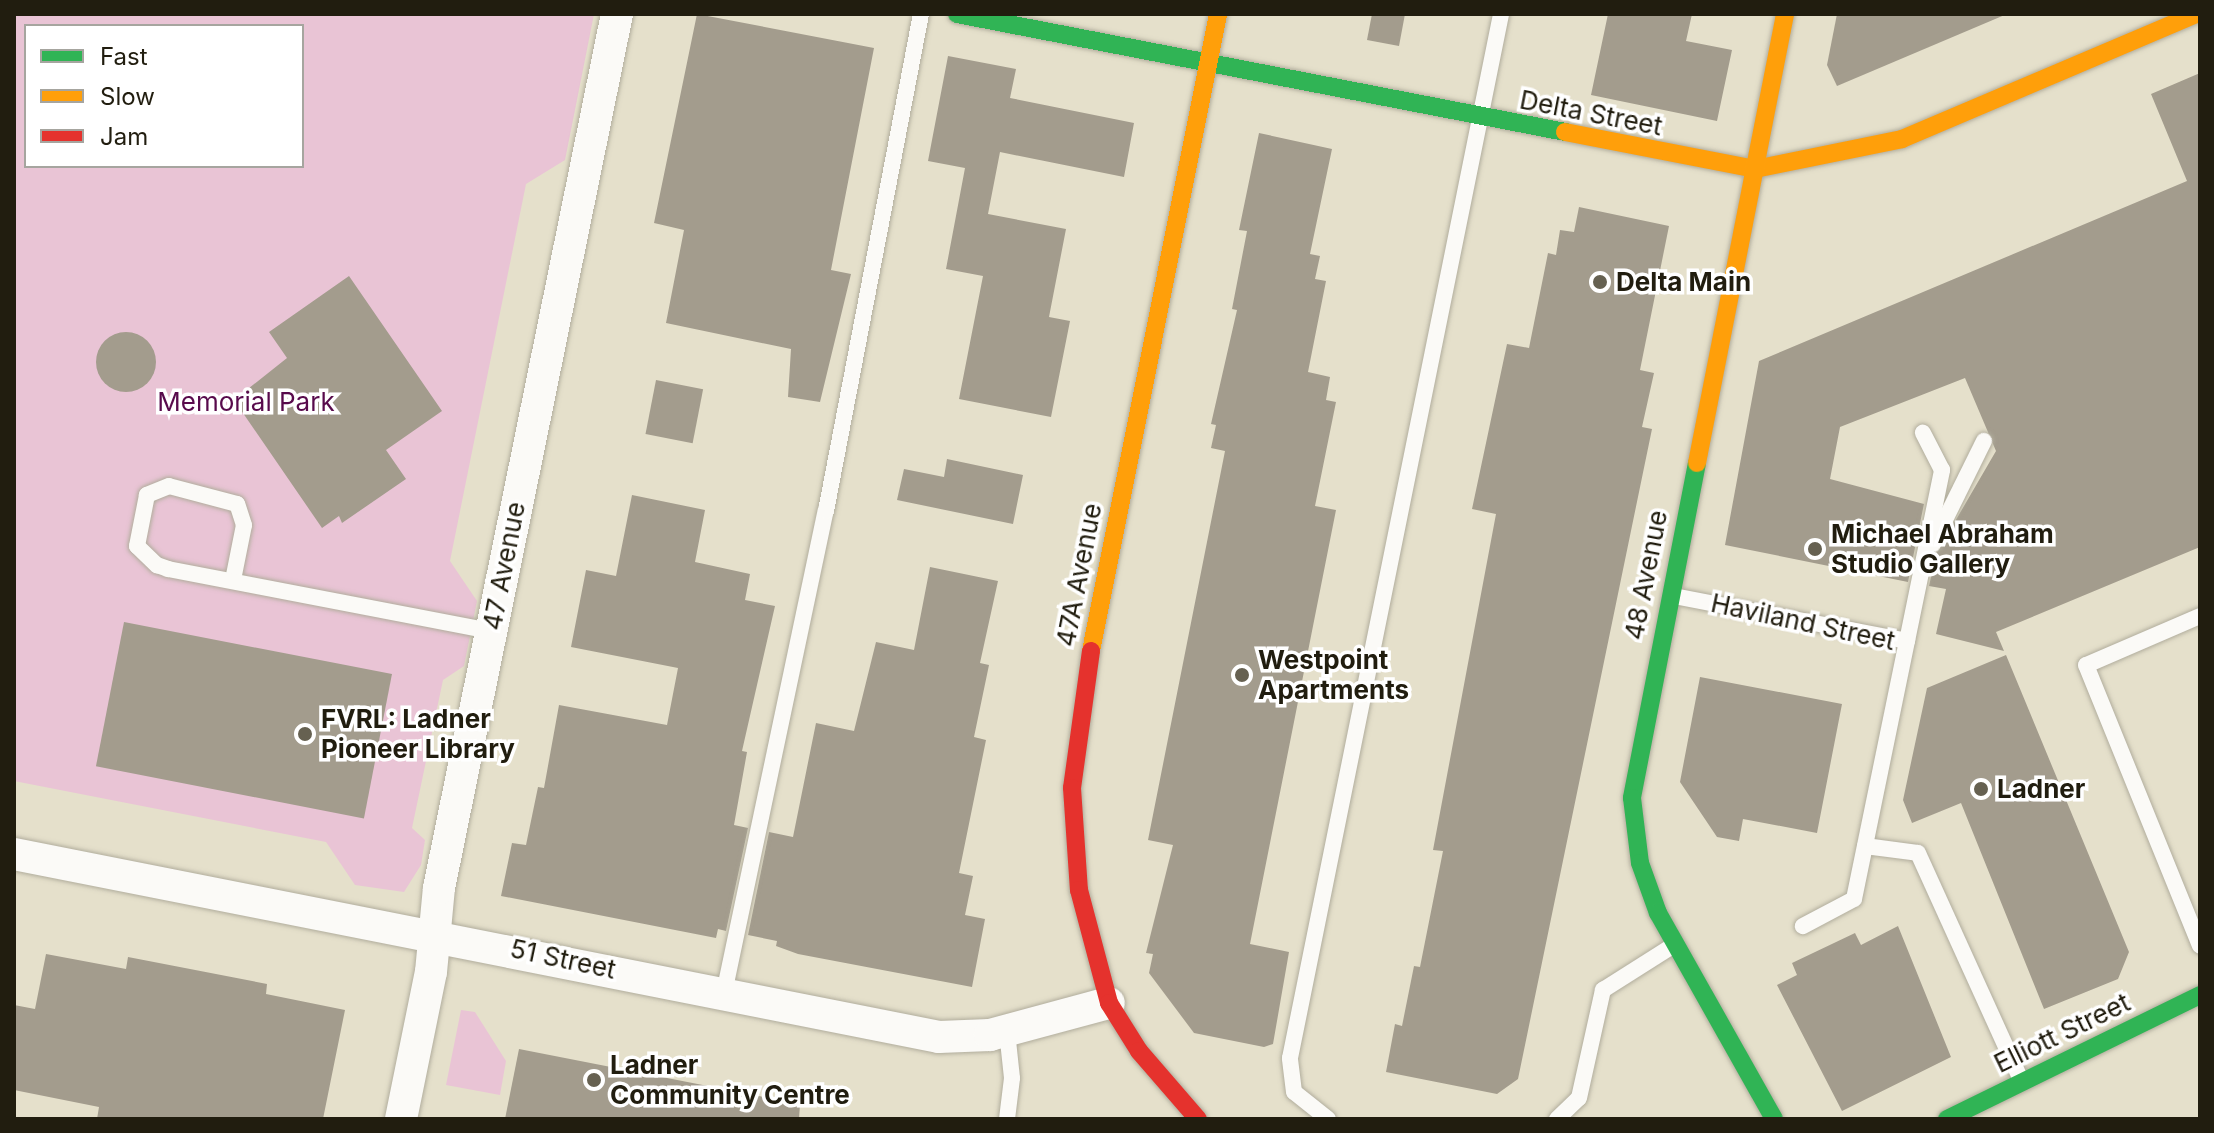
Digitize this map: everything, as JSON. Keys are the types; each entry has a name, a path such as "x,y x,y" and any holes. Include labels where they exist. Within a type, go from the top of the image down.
{"street":[{"name":"47 Avenue","path":"401,1119 491,631 617,14"},
{"name":"Delta Street","path":"957,14 1755,169 1902,139 2196,14"},
{"name":"47A Avenue","path":"1198,1119 1139,1051 1109,1003 1079,890 1076,736 1218,14"},
{"name":"48 Avenue","path":"1774,1119 1676,944 1644,876 1632,798 1669,595 1785,14"},
{"name":"51 Street","path":"14,854 939,1037 1007,1031 1109,1003"},
{"name":"Elliott Street","path":"1947,1119 2200,995"}],"lane":[{"path":"724,993 826,511 921,14"},
{"path":"1328,1119 1294,1092 1290,1058 1501,14"},
{"path":"1907,641 1942,470 1923,433"},
{"path":"1922,567 1984,441"},
{"path":"233,580 244,525 237,504 169,486 147,495 137,535 141,555 168,569 491,631"},
{"name":"Haviland Street","path":"1669,595 1907,641 1854,899 1803,926"},
{"path":"2200,616 2086,665 2200,946"},
{"path":"1865,846 1918,853 2022,1082"},
{"path":"1557,1119 1579,1098 1603,990 1676,944"},
{"path":"1007,1031 1012,1078 1007,1119"}],"green space":[{"name":"Memorial Park","path":"14,14 594,14 565,160 526,184 450,561 477,601 464,666 443,680 412,828 425,840 421,865 404,892 355,885 326,842 14,781"},
{"path":"461,1010 475,1012 506,1061 500,1095 446,1085"}],"building":[{"path":"697,14 874,48 831,270 851,274 820,402 788,397 791,349 666,323 684,230 654,223"},
{"path":"1372,14 1405,14 1399,46 1367,40"},
{"path":"1608,14 1692,14 1686,41 1732,50 1717,121 1591,95"},
{"path":"1837,14 2007,14 1837,86 1827,65"},
{"path":"948,56 1016,69 1010,98 1134,123 1124,177 1000,152 988,214 1066,229 1049,317 1070,321 1051,417 959,399 983,276 946,269 965,168 928,161"},
{"path":"2200,73 2200,547 1996,632 2004,651 1936,634 1946,589 1929,586 1936,554 1996,451 1965,378 1840,427 1830,479 1924,504 1908,582 1725,545 1759,361 2187,181 2151,94"},
{"path":"1259,133 1332,149 1310,254 1320,256 1315,279 1326,281 1308,372 1330,377 1326,400 1336,402 1315,506 1336,510 1250,944 1289,952 1273,1044 1264,1047 1194,1033 1149,973 1153,954 1146,953 1173,845 1148,840 1225,451 1211,448 1216,425 1211,424 1237,310 1232,309 1247,231 1239,230"},
{"path":"1579,207 1669,226 1640,370 1654,373 1642,427 1652,429 1518,1079 1497,1094 1386,1072 1395,1024 1402,1026 1414,966 1420,967 1443,851 1433,850 1496,514 1472,509 1507,344 1529,348 1548,253 1556,255 1560,230 1574,232"},
{"path":"349,276 442,411 386,450 406,479 342,523 339,516 322,528 234,400 287,358 269,332"},
{"path":"126,332 148,340 156,362 148,384 126,392 104,384 96,362 104,340"},
{"path":"656,380 703,389 693,443 646,434"},
{"path":"947,459 1023,475 1013,524 897,500 904,469 944,477"},
{"path":"632,495 705,510 695,562 750,574 745,600 775,606 742,751 747,752 734,825 748,828 726,931 718,929 716,938 501,896 512,843 526,845 538,787 544,788 559,705 667,725 678,668 571,647 586,570 616,576"},
{"path":"930,567 998,581 980,663 989,665 974,737 986,740 959,873 973,876 965,915 985,919 972,987 798,954 776,946 777,941 748,935 769,832 793,837 816,723 854,731 876,642 914,650"},
{"path":"124,622 392,674 364,818 96,766"},
{"path":"2006,655 2129,952 2118,979 2044,1009 1961,803 1912,823 1903,800 1927,688"},
{"path":"1700,677 1842,704 1817,833 1743,819 1739,841 1717,837 1680,782"},
{"path":"1898,926 1951,1057 1842,1111 1777,985 1797,975 1792,963 1855,933 1861,945"},
{"path":"46,954 126,969 128,957 267,984 266,994 345,1010 323,1119 97,1119 99,1107 14,1090 14,1005 35,1009"},
{"name":"Ladner Community Centre","path":"519,1049 800,1104 799,1119 505,1119"}],"traffic: fast":[{"path":"957,14 1565,132"},
{"path":"1697,463 1632,798 1640,863 1658,913 1774,1119"},
{"path":"1947,1119 2200,995"}],"traffic: slow":[{"path":"1091,651 1218,14"},
{"path":"1697,463 1785,14"},
{"path":"1565,132 1755,169 1902,139 2196,14"}],"traffic: jam":[{"path":"1091,651 1072,788 1079,890 1109,1003 1139,1051 1198,1119"}],"place":[{"name":"Delta Main","path":"1600,282"},
{"name":"Michael Abraham Studio Gallery","path":"1815,549"},
{"name":"Westpoint Apartments","path":"1242,675"},
{"name":"FVRL: Ladner Pioneer Library","path":"305,734"},
{"name":"Ladner","path":"1981,789"},
{"name":"Ladner Community Centre","path":"594,1080"}]}
